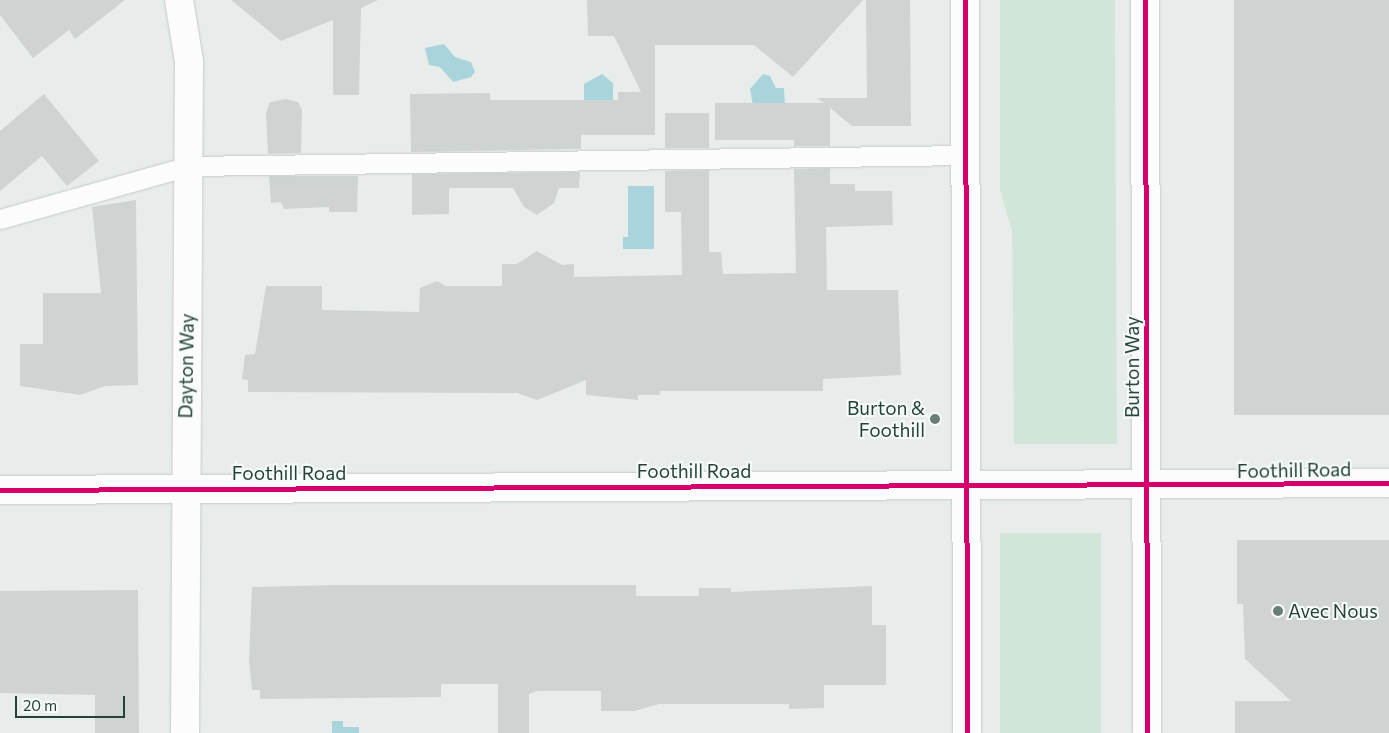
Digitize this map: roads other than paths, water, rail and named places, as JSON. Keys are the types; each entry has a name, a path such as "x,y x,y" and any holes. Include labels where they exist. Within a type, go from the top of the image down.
{"street":[{"name":"Dayton Way","path":"179,0 189,61 184,488 185,733"},
{"path":"965,0 967,733"},
{"name":"Burton Way","path":"1145,0 1148,486 1147,733"},
{"name":"Foothill Road","path":"0,490 1389,484"}],"lane":[{"path":"0,219 188,166 966,155"}],"water":[{"path":"444,44 455,57 471,62 475,72 471,77 453,82 440,67 429,65 425,48"},
{"path":"602,74 613,83 613,134 584,123 584,84"},
{"path":"763,74 770,76 776,88 784,88 785,107 753,106 750,89"},
{"path":"628,186 654,186 654,249 623,249 623,237 628,237"},
{"path":"332,721 343,721 343,727 359,727 359,733 332,733"}],"place":[{"name":"Burton & Foothill","path":"935,419"},
{"name":"Avec Nous","path":"1278,611"}]}
